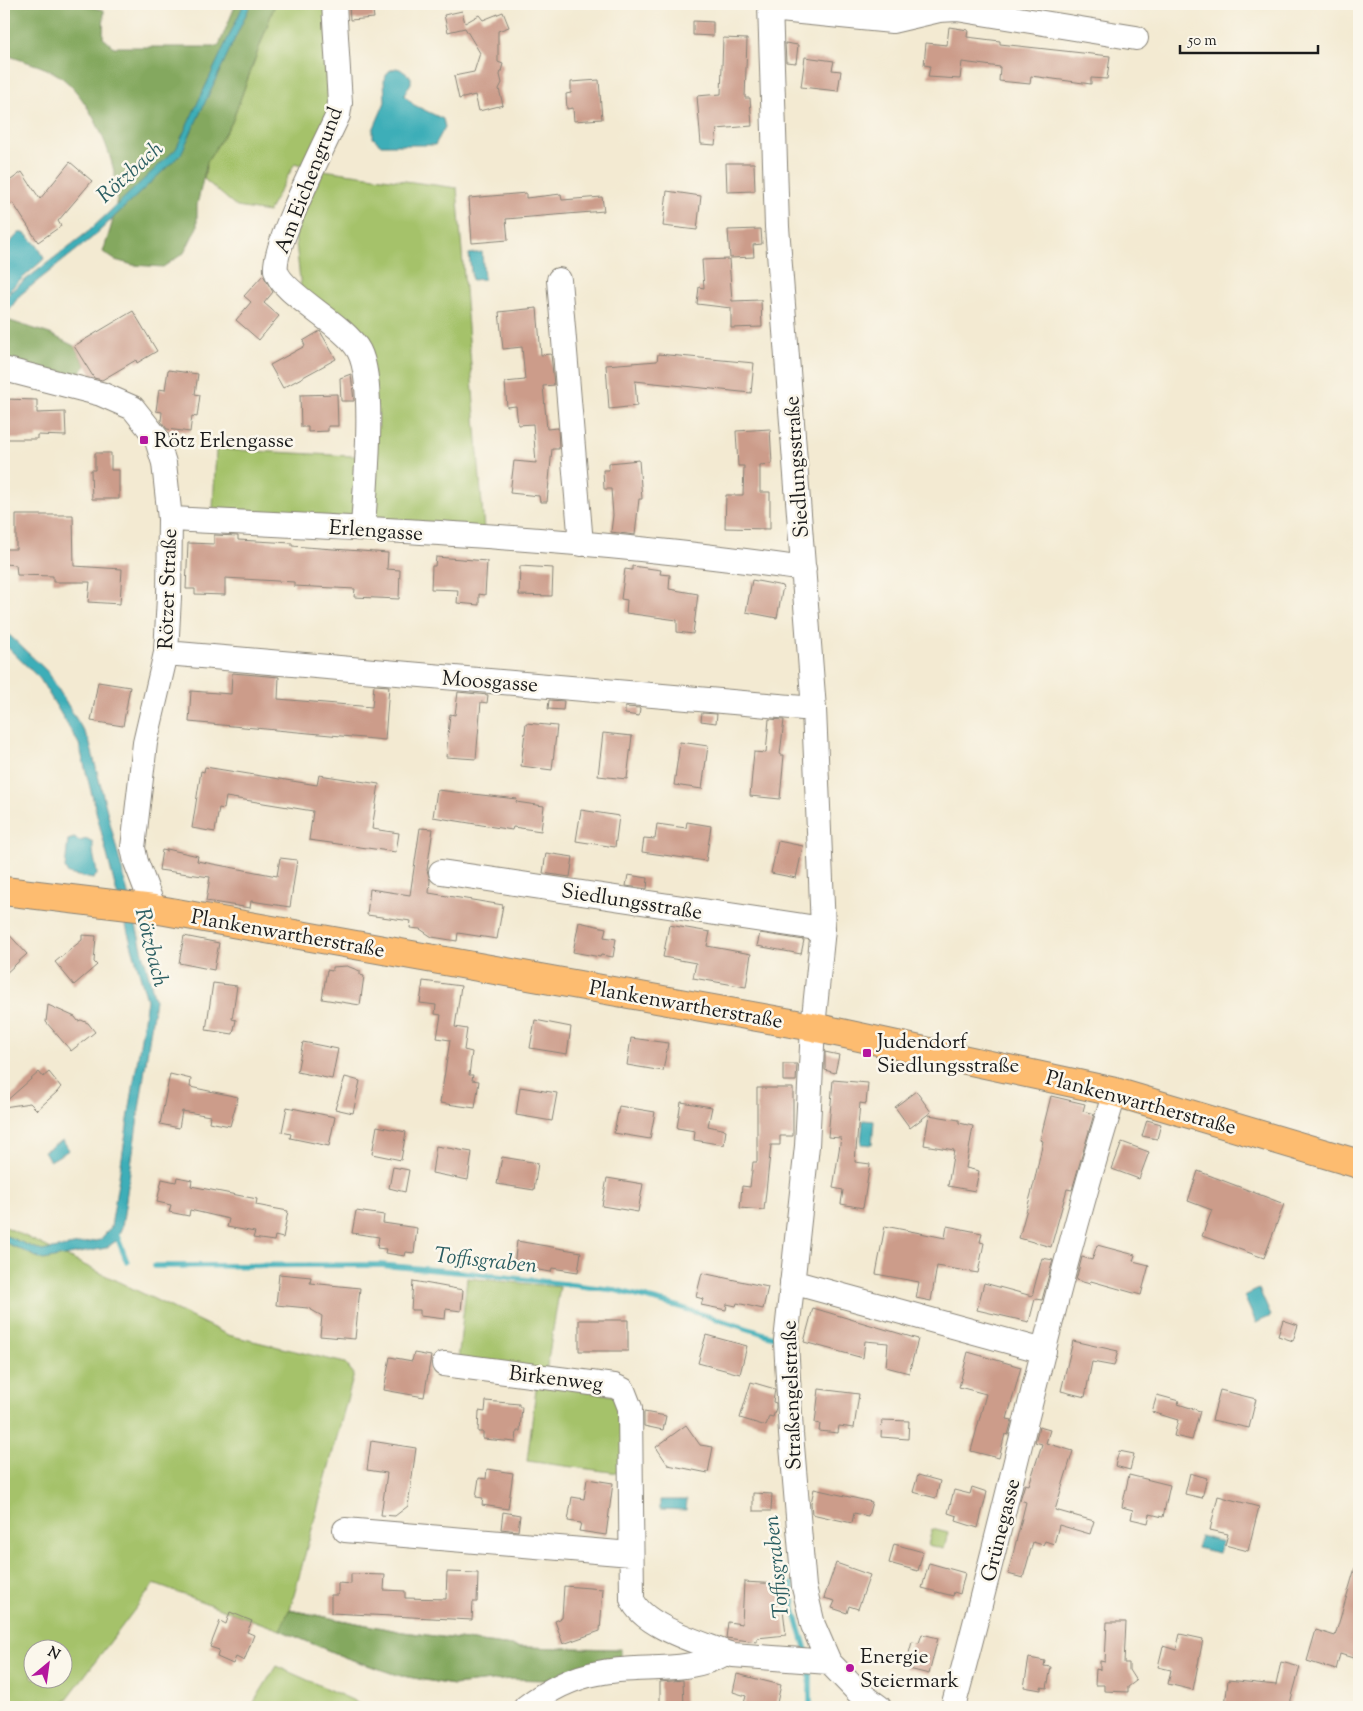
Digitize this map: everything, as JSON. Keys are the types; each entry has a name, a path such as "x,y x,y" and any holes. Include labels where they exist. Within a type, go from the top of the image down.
{"main road":[{"name":"Plankenwartherstraße","path":"4,891 146,907 812,1027 1115,1092 1359,1164"}],"street":[{"name":"Am Eichengrund","path":"334,4 340,103 338,115 288,225 281,245 276,270 280,278 294,292 346,333 363,360 368,397 363,528"},
{"path":"770,6 892,21 939,10 957,9 1136,38"},
{"name":"Siedlungsstraße","path":"770,6 778,227 814,709 823,929 812,1027"},
{"path":"559,280 581,544"},
{"name":"Rötzer Straße","path":"4,369 101,394 133,408 156,437 164,463 170,519 166,653 145,743 133,848 146,907"},
{"name":"Erlengasse","path":"170,519 363,528 581,544 804,569"},
{"name":"Moosgasse","path":"166,653 814,709"},
{"name":"Siedlungsstraße","path":"441,872 823,929"},
{"name":"Straßengelstraße","path":"812,1027 808,1146 786,1341 797,1520 804,1587 813,1625 829,1662 857,1691 879,1707"},
{"name":"Grünegasse","path":"953,1707 989,1575 1092,1165 1115,1092"},
{"path":"792,1282 1044,1351"},
{"name":"Birkenweg","path":"444,1364 614,1386 623,1390 630,1408 632,1599 641,1614 680,1634 733,1656 829,1662"},
{"path":"344,1530 631,1554"},
{"path":"526,1707 554,1688 598,1672 701,1664 726,1653"}],"green space":[{"path":"4,4 77,4 104,10 103,38 114,47 213,47 219,45 236,4 275,4 232,122 207,162 197,205 197,227 184,253 163,267 133,265 115,260 103,252 117,200 115,177 106,144 90,111 69,84 46,68 4,54"},
{"path":"275,4 325,4 332,102 308,168 295,163 268,212 237,207 204,179 207,162 232,122"},
{"path":"323,170 457,188 484,530 213,508 216,449 371,457 374,376 363,334 302,298 295,234"},
{"path":"4,319 50,334 74,346 86,366 67,385 13,371 8,388 4,388"},
{"path":"4,1226 228,1335 345,1363 354,1374 290,1610 403,1632 520,1647 621,1649 510,1679 453,1685 397,1675 344,1657 280,1630 154,1584 61,1707 4,1707"},
{"path":"467,1278 560,1287 546,1372 458,1361"},
{"path":"537,1381 619,1397 626,1474 527,1461"},
{"path":"932,1529 948,1533 944,1549 928,1545"},
{"path":"289,1610 403,1632 520,1647 621,1649 621,1668 606,1682 510,1679 453,1685 397,1675 344,1657 280,1630"},
{"path":"276,1666 368,1707 251,1707"}],"water":[{"path":"244,4 251,4 181,154 93,237 20,295 4,317 4,300 11,291 89,231 176,149"},
{"path":"396,68 411,77 411,83 404,95 414,105 443,119 445,127 435,145 381,145 373,138 373,130 385,102 384,79 389,71"},
{"path":"19,233 24,233 33,241 44,259 4,295 4,249"},
{"path":"482,252 484,279 472,280 469,254"},
{"path":"4,630 48,672 89,740 155,1000 122,1227 116,1241 106,1248 43,1260 4,1242 4,1235 42,1251 100,1240 111,1227 147,1000 117,894 79,744 40,679 4,644"},
{"path":"74,838 80,841 86,839 93,843 97,875 93,879 68,874 65,868 68,840"},
{"path":"863,1120 874,1121 872,1145 861,1144"},
{"path":"63,1140 69,1150 50,1161 44,1151"},
{"path":"1259,1289 1271,1316 1256,1323 1244,1296"},
{"path":"660,1500 687,1500 686,1510 660,1509"},
{"path":"1200,1536 1222,1542 1219,1553 1197,1548"}],"building":[{"path":"349,4 372,4 374,18 350,20"},
{"path":"462,11 465,23 479,15 483,20 503,12 509,27 498,31 498,62 503,64 500,75 502,83 499,89 503,105 479,111 475,95 459,99 454,76 474,72 480,53 465,28 448,32 444,15"},
{"path":"693,21 713,22 713,36 693,35"},
{"path":"949,27 968,30 967,37 1000,41 1000,44 1110,56 1107,79 1091,78 1091,84 1031,76 1030,84 999,81 1000,67 962,62 960,79 928,77 930,66 924,65 926,43 947,45"},
{"path":"723,38 747,39 745,98 750,98 752,126 717,129 715,145 701,144 697,96 721,94"},
{"path":"785,43 798,45 796,63 786,62"},
{"path":"805,57 834,61 832,70 841,71 838,91 801,87"},
{"path":"599,80 602,119 574,121 573,108 567,109 566,94 571,93 571,82"},
{"path":"70,162 92,181 58,221 61,226 38,242 13,203 10,205 4,195 4,185 22,172 40,199"},
{"path":"726,163 754,163 755,191 727,192"},
{"path":"667,191 701,196 697,230 663,226"},
{"path":"526,193 526,198 561,194 562,200 602,197 604,211 506,219 508,240 472,243 469,198"},
{"path":"761,229 762,244 753,245 754,257 730,258 728,230"},
{"path":"729,259 732,301 761,300 762,327 731,328 731,308 697,304 699,287 704,288 702,260"},
{"path":"263,275 273,292 264,303 279,316 259,340 236,320 251,302 244,296"},
{"path":"537,308 541,355 551,354 554,385 543,386 547,429 558,428 559,449 552,449 547,502 540,502 539,496 510,493 514,461 536,463 533,424 518,425 516,406 507,407 505,382 525,380 522,347 503,349 499,312"},
{"path":"133,311 157,351 137,363 136,360 102,380 94,378 74,346"},
{"path":"320,331 336,359 283,388 270,365 305,346 303,341"},
{"path":"658,354 754,363 751,393 635,381 637,406 609,409 606,365 657,361"},
{"path":"168,370 198,374 195,394 200,395 197,417 192,416 190,432 167,429 161,421 162,412 156,411 159,389 165,390"},
{"path":"351,374 354,401 341,401 340,378"},
{"path":"337,394 338,426 328,426 328,431 308,432 308,427 301,427 300,395"},
{"path":"4,399 37,400 37,413 65,412 66,436 37,435 37,439 4,439"},
{"path":"770,429 772,464 760,465 760,492 770,492 770,529 725,528 726,495 743,495 744,466 738,466 736,431"},
{"path":"95,453 111,453 111,470 119,470 119,499 92,499 91,470 95,470"},
{"path":"639,460 642,499 639,499 635,535 611,532 613,515 611,489 604,489 603,470 609,470 609,463"},
{"path":"16,515 73,515 74,566 122,569 120,604 88,602 90,582 53,582 53,576 17,575 16,565 4,564 4,549 16,549"},
{"path":"214,535 238,536 238,540 292,543 292,546 388,553 387,569 400,570 399,599 354,597 355,589 294,586 294,582 225,578 225,595 195,594 195,589 186,589 188,543 214,544"},
{"path":"436,557 487,561 485,595 479,594 479,605 457,603 458,590 431,589 432,566 435,566"},
{"path":"520,566 553,568 552,596 519,595"},
{"path":"632,566 661,570 660,574 670,575 669,589 698,594 693,634 677,632 677,620 626,613 627,600 621,599 625,569 632,570"},
{"path":"752,580 783,586 777,618 746,612"},
{"path":"232,673 279,677 278,699 372,707 374,685 389,686 385,740 189,722 191,691 231,694"},
{"path":"98,682 130,687 123,726 91,721"},
{"path":"458,692 488,695 487,703 481,702 476,759 446,757 450,714 455,715"},
{"path":"549,700 564,701 563,710 548,709"},
{"path":"625,707 640,708 639,716 625,714"},
{"path":"702,713 717,714 716,723 701,721"},
{"path":"769,719 784,720 780,755 784,755 780,799 750,796 754,752 766,753"},
{"path":"526,723 557,726 552,770 521,766"},
{"path":"603,733 632,736 627,779 598,776"},
{"path":"680,742 708,746 702,789 674,785"},
{"path":"205,767 317,785 319,775 379,784 372,829 399,833 396,852 309,840 313,811 226,797 224,809 219,808 215,832 192,828 201,771 204,772"},
{"path":"437,790 517,799 516,802 544,806 541,831 513,827 512,830 433,817"},
{"path":"581,810 619,816 615,847 576,841"},
{"path":"687,822 711,826 706,861 642,852 644,838 655,839 657,824 686,828"},
{"path":"420,828 433,829 427,870 430,880 429,893 503,905 497,939 458,933 457,941 432,937 420,929 410,928 411,921 367,915 370,889 410,895"},
{"path":"778,841 803,846 796,878 771,873"},
{"path":"167,849 198,856 197,861 277,876 280,858 297,860 290,907 251,901 250,908 206,901 210,877 159,870 162,850 167,851"},
{"path":"546,853 573,857 570,877 543,873"},
{"path":"628,875 648,878 647,889 626,886"},
{"path":"579,922 606,928 604,937 616,939 613,957 601,955 600,957 573,952"},
{"path":"669,925 710,932 707,946 751,954 746,987 693,978 696,963 663,957"},
{"path":"4,929 27,954 4,975"},
{"path":"760,933 804,940 801,954 757,946"},
{"path":"82,935 96,936 94,962 97,965 74,985 55,962 82,940"},
{"path":"184,936 219,943 214,970 179,963"},
{"path":"347,966 360,971 360,975 364,976 360,1005 322,999 327,970 332,971 332,967"},
{"path":"423,981 461,986 455,1027 467,1029 464,1050 472,1052 469,1075 473,1075 472,1080 479,1081 475,1108 440,1103 450,1040 437,1038 441,1015 435,1014 436,1005 420,1003"},
{"path":"213,983 237,986 232,1019 236,1020 233,1034 206,1030"},
{"path":"48,1005 75,1017 78,1021 81,1020 88,1023 95,1032 71,1051 46,1022"},
{"path":"535,1020 571,1027 567,1054 530,1048"},
{"path":"631,1038 668,1043 663,1071 627,1065"},
{"path":"303,1042 338,1049 332,1079 297,1072"},
{"path":"825,1052 839,1055 835,1073 825,1070"},
{"path":"783,1064 797,1064 796,1081 783,1081"},
{"path":"39,1072 43,1077 49,1072 61,1087 57,1092 37,1110 30,1103 4,1107 4,1103"},
{"path":"170,1074 191,1079 190,1087 238,1097 230,1126 209,1122 210,1116 182,1111 179,1128 160,1124"},
{"path":"345,1077 360,1081 353,1113 335,1109"},
{"path":"833,1080 868,1083 866,1104 860,1103 855,1162 870,1164 863,1208 841,1204 843,1190 833,1188 841,1138 828,1137"},
{"path":"520,1087 557,1093 552,1121 516,1115"},
{"path":"757,1088 793,1088 793,1136 780,1136 780,1145 771,1145 764,1210 740,1208 742,1186 750,1187 753,1162 757,1162"},
{"path":"916,1091 931,1112 910,1128 895,1107"},
{"path":"1051,1096 1085,1104 1083,1111 1094,1114 1072,1190 1067,1189 1051,1247 1019,1238 1034,1183 1043,1141 1040,1140"},
{"path":"681,1102 712,1107 708,1126 726,1130 724,1145 694,1140 695,1131 677,1128"},
{"path":"619,1106 655,1112 650,1139 614,1133"},
{"path":"287,1107 335,1117 329,1146 290,1138 291,1134 282,1132"},
{"path":"929,1115 959,1120 959,1123 973,1126 966,1168 979,1171 975,1191 948,1186 954,1150 924,1145"},
{"path":"1147,1120 1161,1124 1157,1139 1142,1136"},
{"path":"377,1126 406,1132 401,1160 372,1154"},
{"path":"1122,1142 1149,1152 1139,1179 1112,1169"},
{"path":"436,1146 472,1152 468,1180 432,1173"},
{"path":"502,1157 538,1163 534,1190 497,1184"},
{"path":"393,1167 409,1170 405,1192 389,1188"},
{"path":"1198,1171 1284,1204 1264,1258 1202,1236 1212,1210 1188,1201"},
{"path":"177,1177 192,1180 191,1186 257,1199 256,1205 288,1211 283,1238 275,1236 274,1241 253,1238 255,1232 227,1227 229,1219 190,1210 189,1216 169,1212 171,1205 157,1202 162,1179 176,1182"},
{"path":"607,1178 643,1184 638,1212 602,1206"},
{"path":"356,1211 384,1215 383,1223 417,1228 414,1253 406,1252 405,1256 385,1253 386,1249 377,1248 379,1237 352,1233"},
{"path":"885,1226 945,1238 947,1226 982,1233 980,1242 984,1243 978,1273 937,1266 931,1301 916,1298 919,1282 876,1274"},
{"path":"517,1241 581,1252 578,1272 552,1268 551,1272 514,1266"},
{"path":"1097,1245 1135,1255 1133,1261 1149,1265 1141,1295 1091,1281 1090,1284 1076,1280 1082,1257 1092,1260"},
{"path":"1042,1258 1053,1260 1042,1300 1035,1299 1029,1322 977,1310 984,1283 1032,1296"},
{"path":"702,1273 768,1287 763,1309 737,1303 736,1306 727,1304 726,1310 701,1305 703,1299 696,1297"},
{"path":"279,1274 311,1277 310,1283 360,1288 355,1339 320,1336 322,1316 308,1308 276,1305"},
{"path":"413,1281 463,1290 461,1311 446,1309 445,1319 420,1316 420,1310 411,1310"},
{"path":"813,1308 918,1339 909,1373 886,1367 888,1343 865,1341 863,1358 804,1342"},
{"path":"579,1320 628,1320 628,1351 579,1351"},
{"path":"1283,1320 1298,1325 1293,1341 1278,1336"},
{"path":"706,1335 747,1346 740,1374 698,1363"},
{"path":"1073,1341 1118,1351 1114,1366 1092,1362 1085,1397 1061,1391"},
{"path":"968,1352 1021,1367 1007,1419 1012,1420 1008,1435 1005,1434 999,1458 971,1451 986,1394 959,1387"},
{"path":"414,1353 431,1356 424,1397 384,1390 390,1357 412,1361"},
{"path":"751,1382 775,1389 773,1402 776,1403 776,1408 773,1417 769,1416 766,1426 740,1418"},
{"path":"819,1389 859,1394 854,1428 839,1426 838,1433 819,1431 820,1424 815,1423"},
{"path":"1220,1390 1256,1399 1249,1428 1212,1420"},
{"path":"1157,1395 1179,1401 1178,1404 1200,1411 1192,1440 1174,1436 1178,1420 1152,1412"},
{"path":"486,1401 519,1404 519,1407 522,1407 520,1431 517,1431 516,1442 483,1439 483,1432 478,1432 479,1411 485,1412"},
{"path":"644,1412 666,1416 663,1430 644,1426"},
{"path":"882,1420 909,1421 908,1439 881,1437"},
{"path":"686,1425 700,1445 713,1447 708,1473 668,1465 656,1447"},
{"path":"1039,1427 1050,1430 1046,1443 1073,1451 1055,1510 1094,1521 1090,1534 1059,1525 1054,1544 1045,1541 1043,1545 1033,1542 1023,1578 1008,1574 1026,1502 1020,1500 1025,1484 1029,1485 1042,1444 1035,1442"},
{"path":"371,1441 416,1448 408,1506 395,1516 381,1515 387,1473 367,1470"},
{"path":"1119,1451 1134,1454 1130,1470 1115,1466"},
{"path":"487,1469 513,1473 508,1509 482,1505 483,1498 476,1497 479,1478 486,1479"},
{"path":"1190,1473 1207,1478 1202,1498 1185,1494"},
{"path":"918,1475 940,1481 936,1498 913,1492"},
{"path":"1129,1475 1170,1485 1163,1517 1150,1514 1148,1523 1131,1519 1133,1510 1122,1507"},
{"path":"587,1479 613,1483 606,1535 579,1531 581,1523 568,1521 572,1497 584,1499"},
{"path":"972,1487 987,1492 978,1528 956,1521 957,1516 948,1513 954,1490 970,1494"},
{"path":"814,1489 872,1502 868,1516 854,1513 852,1523 812,1514 811,1503"},
{"path":"753,1493 772,1494 771,1511 753,1511"},
{"path":"1218,1496 1259,1507 1248,1551 1225,1545 1228,1534 1210,1530"},
{"path":"503,1512 520,1515 518,1531 501,1529"},
{"path":"894,1544 923,1552 918,1571 889,1563"},
{"path":"836,1563 870,1575 858,1609 849,1606 847,1613 832,1608 835,1601 824,1598"},
{"path":"929,1563 965,1573 960,1594 954,1592 953,1596 922,1588"},
{"path":"1355,1568 1359,1568 1359,1634 1353,1658 1340,1654 1336,1670 1307,1661 1316,1630 1335,1636"},
{"path":"447,1572 478,1573 477,1602 473,1602 472,1620 331,1613 331,1595 338,1595 338,1583 351,1584 351,1574 385,1575 384,1590 405,1591 405,1598 446,1599"},
{"path":"744,1582 780,1584 786,1635 757,1638 757,1642 726,1638 728,1622 742,1624"},
{"path":"564,1586 603,1589 600,1631 563,1644 555,1621 562,1618"},
{"path":"230,1612 252,1621 247,1632 254,1635 244,1661 236,1657 233,1664 217,1657 219,1650 210,1647 220,1621 226,1624"},
{"path":"1107,1622 1126,1622 1124,1663 1129,1663 1129,1670 1136,1681 1128,1687 1128,1692 1104,1691 1104,1685 1095,1685 1096,1669 1100,1670 1100,1661 1105,1662"},
{"path":"922,1634 938,1638 929,1674 905,1668 912,1642 919,1643"},
{"path":"1180,1634 1203,1639 1193,1690 1168,1684 1171,1670 1158,1667 1163,1646 1176,1650"},
{"path":"1029,1658 1045,1661 1044,1666 1051,1667 1047,1688 1041,1687 1041,1690 1024,1687"},
{"path":"1281,1662 1300,1667 1289,1707 1225,1706 1228,1680 1276,1685"},
{"path":"737,1674 781,1685 776,1707 743,1707 746,1696 733,1692"},
{"path":"683,1680 684,1707 660,1707 660,1682"}],"waterway":[{"name":"Toffisgraben","path":"115,1231 127,1262"},
{"name":"Toffisgraben","path":"155,1266 380,1265 470,1273 615,1290 673,1305 777,1338 778,1341"},
{"name":"Toffisgraben","path":"792,1584 794,1610 806,1650"},
{"name":"Toffisgraben","path":"810,1671 810,1707"}],"place":[{"name":"Rötz Erlengasse","path":"144,440"},
{"name":"Judendorf Siedlungsstraße","path":"867,1053"},
{"name":"Energie Steiermark","path":"850,1668"}],"water label":[{"name":"Rötzbach","path":"129,171"},
{"name":"Rötzbach","path":"153,947"}]}
